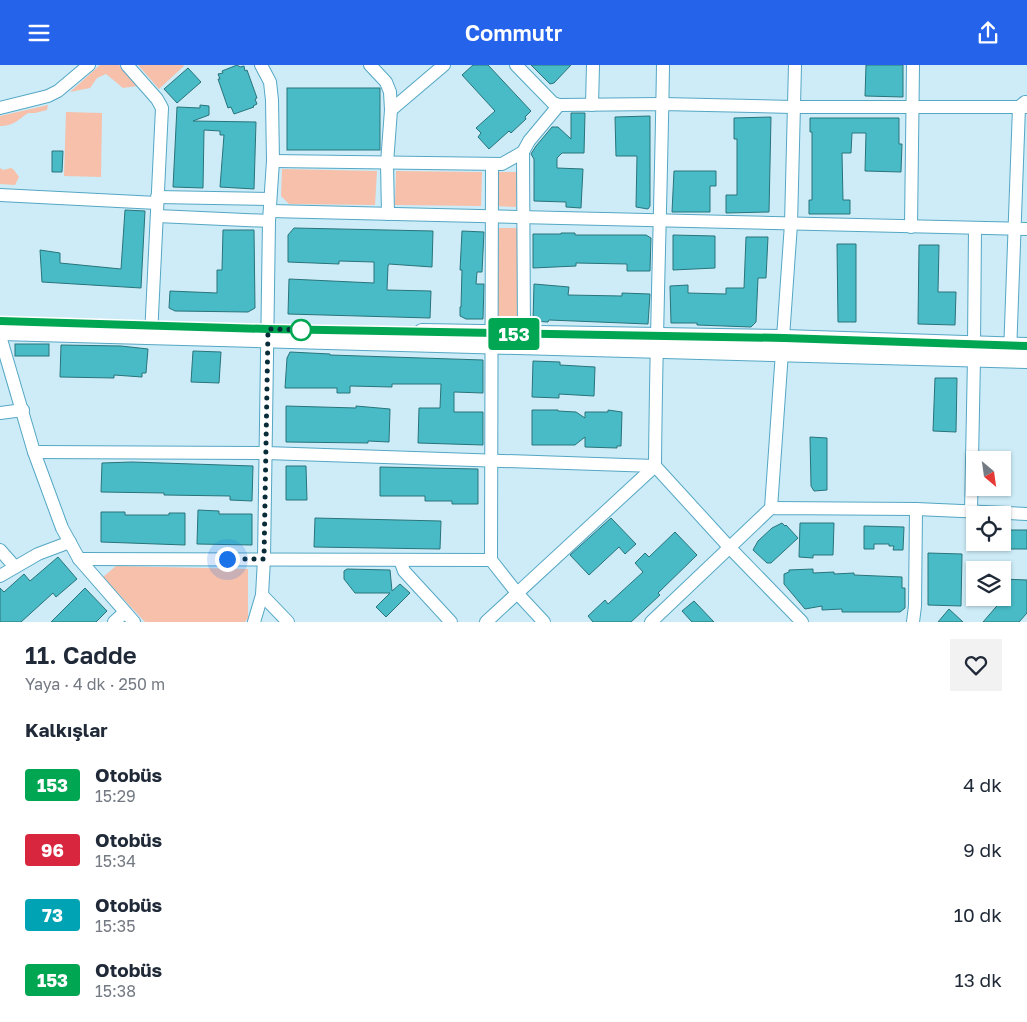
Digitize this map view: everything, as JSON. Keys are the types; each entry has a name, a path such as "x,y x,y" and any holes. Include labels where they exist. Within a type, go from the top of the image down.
{"main road":[{"path":"0,321 151,331"},
{"path":"0,332 151,331 1010,352 1027,346"},
{"path":"492,339 524,334 656,343"},
{"path":"1010,352 1027,360"}],"street":[{"path":"0,108 48,96 89,65"},
{"path":"127,65 157,99 162,108 151,331"},
{"path":"370,65 386,82 390,92 391,111 387,163 388,215"},
{"path":"391,111 444,65"},
{"path":"516,65 553,103 559,105 662,104 793,107 1024,105 1021,229 1010,352"},
{"path":"592,105 593,65"},
{"path":"663,65 661,220 656,343 656,466 730,549 802,622"},
{"path":"651,622 771,508 784,346 791,224 795,65"},
{"path":"911,227 913,65"},
{"path":"254,622 262,595 264,559 272,161 272,100 270,82 265,66"},
{"path":"524,334 523,152 528,141 559,105"},
{"path":"272,161 492,164 502,163 523,152"},
{"path":"492,164 491,560 517,593 544,622"},
{"path":"0,195 157,200 270,210 388,215 1021,229"},
{"path":"157,216 270,210"},
{"path":"971,506 975,228"},
{"path":"0,337 34,452 62,528 79,559 134,622"},
{"path":"0,413 23,411"},
{"path":"34,452 266,453 656,466"},
{"path":"486,622 656,466"},
{"path":"771,508 916,509 966,512"},
{"path":"913,622 915,606 916,509"},
{"path":"1011,513 1027,514"},
{"path":"0,576 38,554 70,542"},
{"path":"0,550 15,567"},
{"path":"79,559 491,560"},
{"path":"400,560 404,571 452,622"},
{"path":"262,595 288,622"},
{"path":"114,622 125,612"}],"shaded area":[{"path":"100,65 119,65 137,86 123,88 106,74 97,78 90,88 70,92"},
{"path":"138,65 183,65 184,66 159,89"},
{"path":"48,105 47,110 28,113 12,124 0,126 0,116"},
{"path":"66,112 102,113 101,177 64,176"},
{"path":"0,168 3,170 11,168 14,170 19,177 15,185 0,184"},
{"path":"282,169 377,171 375,205 289,204 281,196"},
{"path":"396,171 482,172 481,206 395,205"},
{"path":"494,172 517,172 516,207 493,206"},
{"path":"499,228 520,228 520,326 497,325"},
{"path":"116,566 248,569 248,618 245,622 145,622 103,577"}],"building":[{"path":"237,65 240,67 244,66 245,71 247,70 257,98 255,99 257,104 254,107 234,114 231,107 228,108 218,74"},
{"path":"473,65 488,65 531,111 525,117 526,119 511,133 509,131 489,149 478,137 481,133 476,128 495,111 462,75"},
{"path":"531,65 571,65 554,83 550,84"},
{"path":"866,65 903,65 903,97 865,96"},
{"path":"188,68 201,82 177,103 164,89"},
{"path":"287,88 380,88 380,150 287,150"},
{"path":"200,105 209,106 209,115 193,121 256,122 254,189 220,187 224,135 220,135 220,131 204,130 203,188 173,187 177,107 200,108"},
{"path":"571,113 585,113 584,153 562,153 557,158 557,168 583,169 581,208 566,207 566,202 534,201 534,159 531,154 552,127 558,127 571,139"},
{"path":"650,116 650,206 648,209 636,207 637,156 616,156 615,117"},
{"path":"771,117 769,212 726,213 726,195 737,195 737,139 734,139 734,118"},
{"path":"810,118 899,118 899,144 902,144 901,172 865,171 866,133 852,133 851,153 842,153 843,200 850,200 850,214 809,214 809,200 812,200 812,132 810,132"},
{"path":"52,151 63,151 62,172 52,172"},
{"path":"674,171 716,171 716,186 710,186 710,212 672,212"},
{"path":"125,210 145,211 141,288 42,282 40,250 60,253 60,263 121,269"},
{"path":"294,228 433,231 432,267 389,264 387,290 431,291 430,318 288,314 289,279 374,283 374,262 339,261 339,264 288,262 288,235"},
{"path":"223,230 254,230 255,308 248,312 175,311 169,308 170,291 217,293 217,270 222,270"},
{"path":"462,231 484,232 482,272 477,272 476,284 484,284 483,319 466,319 460,316"},
{"path":"575,233 575,235 646,235 651,238 650,271 627,271 627,264 576,263 576,266 533,268 533,234"},
{"path":"673,235 715,236 715,268 673,270"},
{"path":"746,237 768,237 766,278 758,278 756,322 751,327 671,323 670,286 688,285 688,293 726,294 726,288 744,288"},
{"path":"837,244 856,244 856,322 838,322"},
{"path":"919,245 939,245 938,292 956,292 955,325 918,324"},
{"path":"534,284 569,287 568,295 622,296 622,293 650,294 648,324 533,321"},
{"path":"15,344 49,344 49,356 15,356"},
{"path":"61,345 121,346 148,349 146,373 142,373 142,377 114,375 114,378 60,377"},
{"path":"193,351 221,352 219,383 191,382"},
{"path":"290,352 483,360 483,393 454,392 454,412 483,412 483,445 418,443 419,408 440,408 441,384 392,384 392,387 350,386 350,393 337,393 337,388 285,388 287,358"},
{"path":"533,361 560,362 560,365 595,367 594,396 559,394 559,398 532,397"},
{"path":"935,378 957,378 956,432 933,431"},
{"path":"286,406 356,408 356,406 390,409 389,442 286,442"},
{"path":"532,410 576,412 585,418 585,412 608,412 608,410 622,412 621,446 617,446 617,448 585,447 585,437 575,445 532,445"},
{"path":"810,437 827,438 827,490 814,491 811,486"},
{"path":"132,462 253,466 252,501 230,500 230,496 101,492 102,463"},
{"path":"286,466 306,466 307,500 286,500"},
{"path":"380,467 478,469 478,504 452,504 452,501 425,501 425,496 380,496"},
{"path":"198,510 219,511 219,514 252,514 252,545 197,544"},
{"path":"101,512 125,512 125,515 185,513 185,545 101,542"},
{"path":"315,518 441,521 440,549 314,547"},
{"path":"611,518 636,544 625,554 619,547 589,575 570,555"},
{"path":"782,523 798,538 771,563 767,563 753,550 758,541 772,528"},
{"path":"800,523 834,523 833,555 813,555 813,558 799,557"},
{"path":"864,526 904,527 903,550 893,550 894,546 889,546 889,544 874,544 874,549 864,549"},
{"path":"1011,530 1027,530 1027,549 1011,549"},
{"path":"675,532 697,555 658,593 660,595 631,622 593,622 588,616 605,600 608,604 643,572 635,563 645,553 649,557"},
{"path":"928,553 962,554 961,606 928,605"},
{"path":"58,557 77,579 56,597 53,593 21,622 0,622 0,588 4,592 24,574 30,581"},
{"path":"347,569 390,570 392,591 400,584 410,593 386,617 376,607 390,593 355,593 344,579 344,571"},
{"path":"813,569 813,573 834,572 834,574 854,573 854,575 902,577 902,588 905,588 905,608 900,612 842,612 842,609 822,610 822,606 805,609 784,584 784,574 789,572 789,570"},
{"path":"1011,579 1027,580 1027,613 1019,622 983,622 997,606 1011,606"},
{"path":"85,588 107,611 96,622 51,622"},
{"path":"694,601 714,622 692,622 682,611"},
{"path":"949,609 963,622 938,622"}],"bus line":[{"name":"153","path":"0,321 268,329 784,338 1027,346"}],"route":[{"path":"227,559 264,559 268,329 309,330 301,330"}]}
